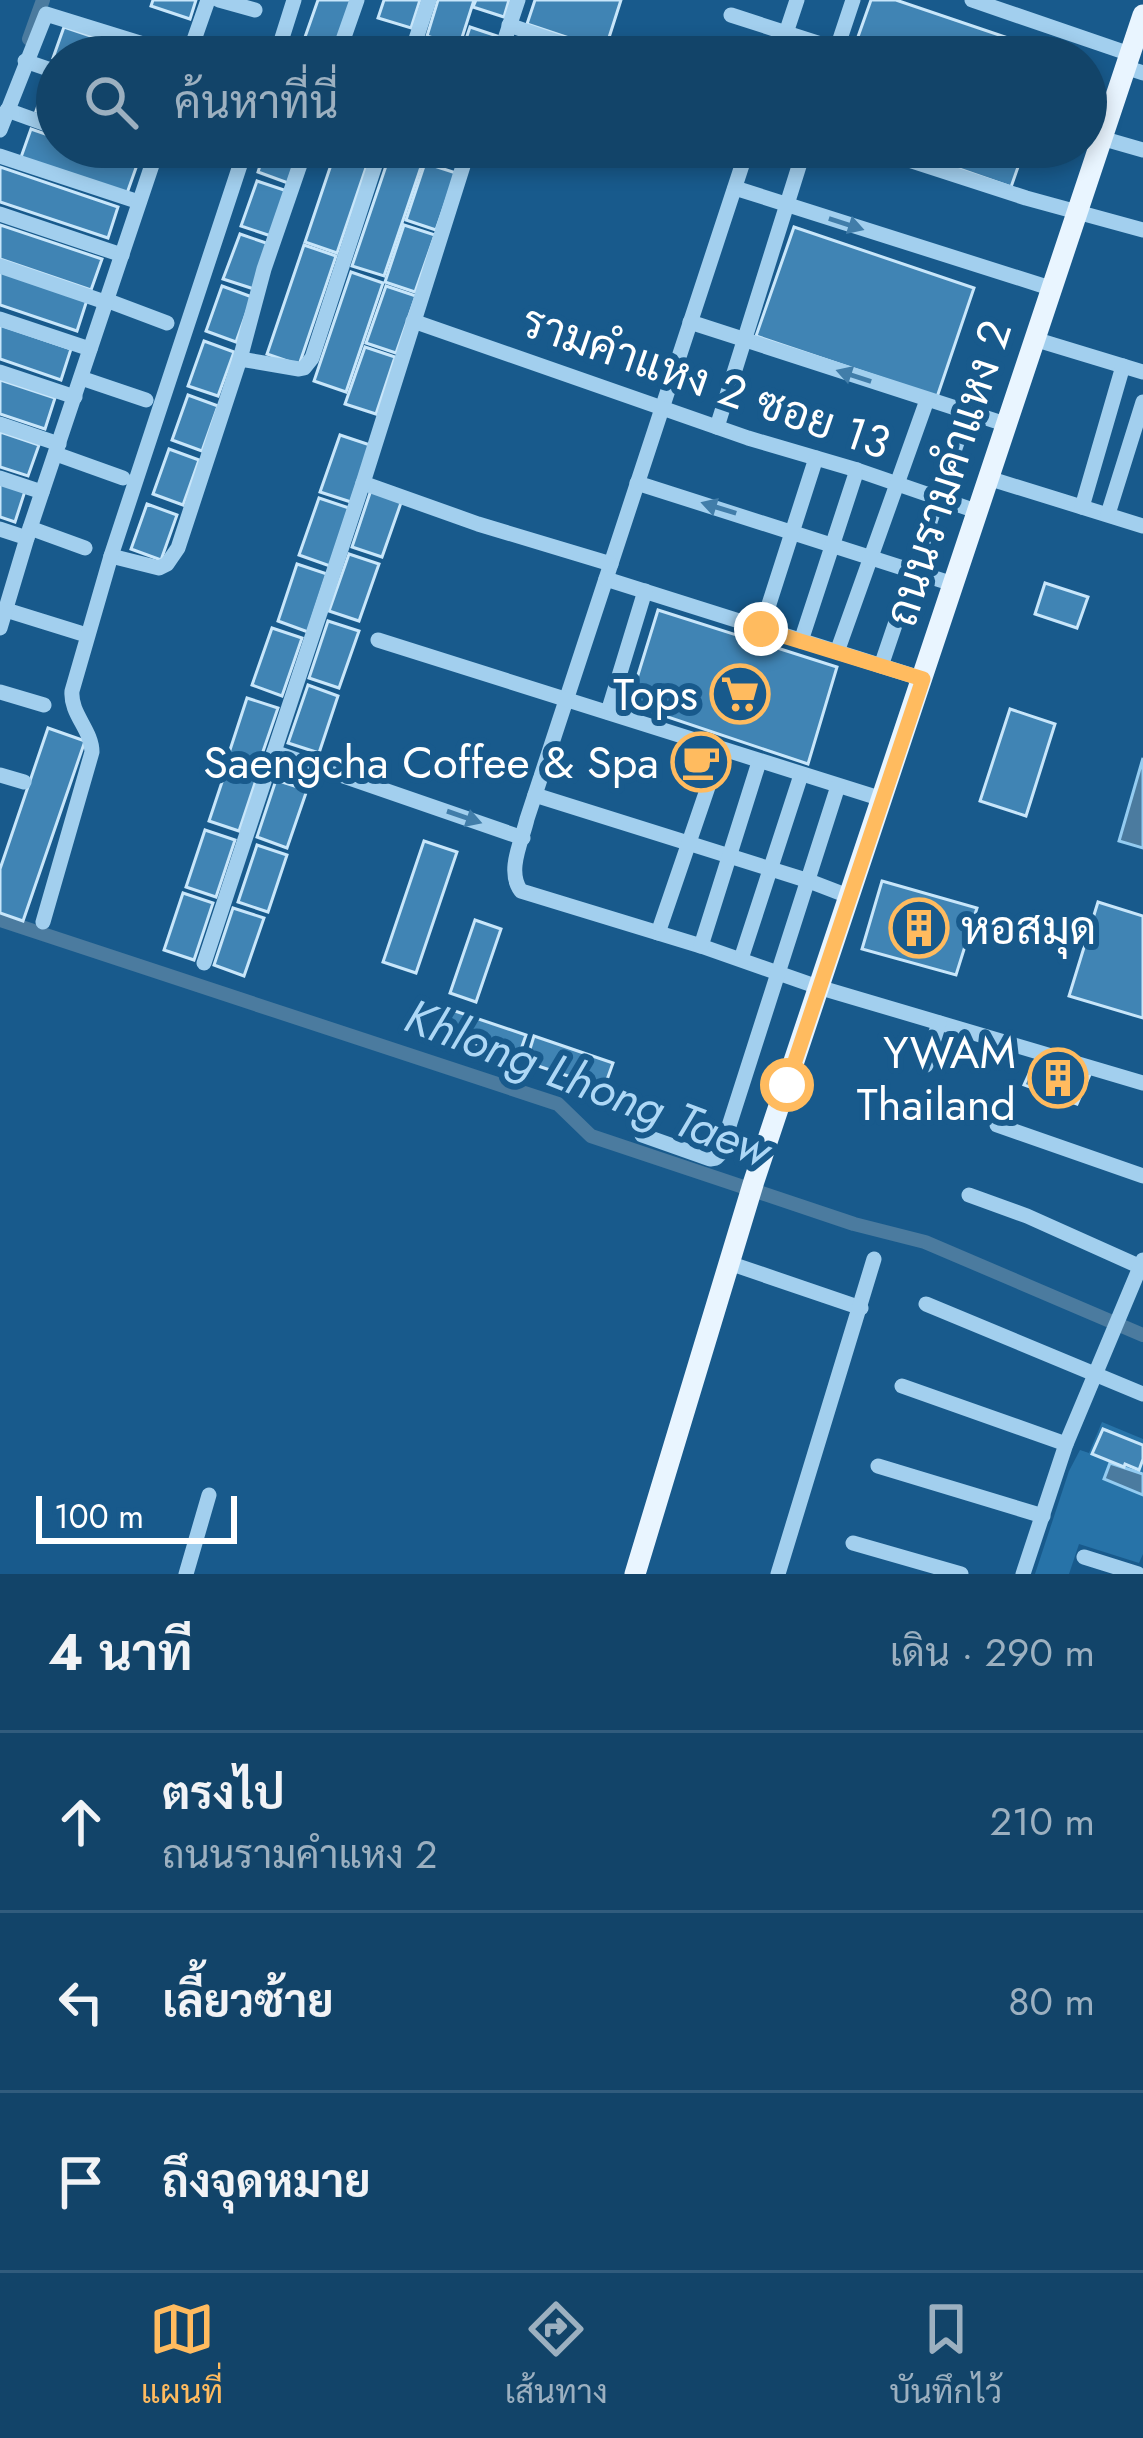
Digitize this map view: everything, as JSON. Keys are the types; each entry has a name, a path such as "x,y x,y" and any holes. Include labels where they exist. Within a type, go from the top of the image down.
{"main road":[{"name":"ถนนรามคำแหง 2","path":"1107,124 1133,64 1143,15"},
{"name":"ถนนรามคำแหง 2","path":"635,1574 754,1181 1091,168"}],"street":[{"path":"195,36 208,0"},
{"path":"219,0 254,10"},
{"path":"283,36 294,0"},
{"path":"344,36 357,0"},
{"path":"417,36 429,0"},
{"path":"506,36 518,0"},
{"path":"785,36 796,0"},
{"path":"841,36 853,0"},
{"path":"972,0 1063,36"},
{"path":"37,36 46,14 118,36"},
{"path":"730,15 793,36"},
{"path":"509,26 539,36"},
{"path":"0,130 36,38"},
{"path":"26,61 36,64"},
{"path":"7,110 36,120"},
{"path":"1107,140 1143,150"},
{"path":"0,156 36,168"},
{"path":"37,168 140,202"},
{"path":"80,633 2,622 8,575 58,449 151,168"},
{"path":"43,922 92,752 91,740 70,698 111,556 239,168"},
{"path":"111,556 159,568 178,548 299,168"},
{"path":"240,358 299,369 312,358 374,168"},
{"path":"204,963 463,168"},
{"path":"741,168 535,795 513,874 515,884 521,891 779,974 1143,1083"},
{"path":"717,427 799,168"},
{"path":"934,168 1143,230"},
{"path":"735,188 1050,288"},
{"path":"0,214 122,255"},
{"path":"0,266 167,323"},
{"path":"0,319 90,349"},
{"name":"รามคำแหง 2 ซอย 13","path":"413,321 976,511"},
{"path":"690,322 1005,424"},
{"path":"1034,339 1134,369"},
{"path":"1082,507 1143,349"},
{"path":"0,372 75,398"},
{"path":"81,378 146,400"},
{"path":"837,652 927,400"},
{"path":"1108,514 1143,402"},
{"path":"880,666 967,413"},
{"path":"0,424 123,478"},
{"path":"761,629 816,458"},
{"path":"801,640 857,470"},
{"path":"0,478 42,492"},
{"path":"988,478 1143,526"},
{"path":"638,483 953,584"},
{"path":"363,484 608,572 645,591 923,679"},
{"path":"0,529 85,548"},
{"path":"608,712 645,591"},
{"path":"378,640 882,799"},
{"path":"0,692 44,705"},
{"path":"658,933 721,749"},
{"path":"274,752 523,838"},
{"path":"700,946 759,762"},
{"path":"741,959 801,775"},
{"path":"0,776 24,782"},
{"path":"642,1135 710,1159 720,1154 838,786"},
{"path":"535,795 848,896"},
{"path":"926,1065 939,1023"},
{"path":"997,1125 1143,1176"},
{"path":"969,1195 1142,1265 1066,1444 1023,1574"},
{"path":"778,1574 874,1259"},
{"path":"729,1263 861,1308"},
{"path":"926,1304 1143,1394"},
{"path":"902,1386 1066,1444"},
{"path":"878,1466 1042,1516"},
{"path":"186,1574 209,1495"},
{"path":"854,1543 916,1568 961,1574"},
{"path":"1084,1557 1138,1574"}],"shaded area":[{"path":"1143,758 1143,848 1119,841"},
{"path":"1102,1422 1143,1439 1143,1554 1139,1563 1079,1544 1069,1574 1035,1574 1069,1471 1080,1450 1089,1453"},
{"path":"1110,1463 1143,1474 1143,1495 1104,1479"}],"building":[{"path":"153,0 196,0 190,19 151,6"},
{"path":"318,0 354,0 341,36 305,36"},
{"path":"384,0 420,0 411,28 378,18"},
{"path":"438,0 474,0 463,36 427,36"},
{"path":"476,0 509,0 504,17 473,7"},
{"path":"535,0 621,0 609,36 563,36 527,24"},
{"path":"871,0 896,0 1002,36 858,36"},
{"path":"64,27 91,36 61,36"},
{"path":"470,27 497,36 467,36"},
{"path":"31,129 36,131 36,165 20,160"},
{"path":"0,167 118,207 108,238 0,202"},
{"path":"44,168 136,168 126,196"},
{"path":"259,168 293,168 288,183 258,172"},
{"path":"330,168 366,168 337,253 305,242"},
{"path":"385,168 421,168 384,276 352,266"},
{"path":"423,168 456,173 436,230 406,220"},
{"path":"956,168 1018,168 1011,187"},
{"path":"257,181 287,191 271,236 241,226"},
{"path":"0,225 102,259 91,290 0,259"},
{"path":"404,225 435,235 415,292 385,282"},
{"path":"794,227 974,288 937,397 756,336"},
{"path":"240,234 269,244 254,289 223,279"},
{"path":"304,245 336,256 299,365 267,354"},
{"path":"0,271 87,300 77,331 0,305"},
{"path":"351,272 383,283 346,392 314,381"},
{"path":"222,286 252,297 236,342 206,331"},
{"path":"386,286 416,296 396,353 366,343"},
{"path":"0,325 71,349 61,380 0,359"},
{"path":"204,341 234,352 218,396 188,386"},
{"path":"365,347 395,357 376,414 345,404"},
{"path":"0,380 55,398 45,429 0,414"},
{"path":"188,395 218,406 202,451 172,440"},
{"path":"0,432 39,445 28,476 0,467"},
{"path":"340,435 370,445 351,502 320,492"},
{"path":"169,449 199,460 183,505 153,494"},
{"path":"0,482 25,491 15,522 0,517"},
{"path":"371,490 402,500 382,557 352,547"},
{"path":"319,498 349,508 330,566 299,555"},
{"path":"147,504 177,515 161,560 131,549"},
{"path":"349,554 379,564 359,621 329,611"},
{"path":"297,564 327,574 308,632 278,621"},
{"path":"1045,583 1088,597 1077,628 1035,614"},
{"path":"658,610 837,667 808,764 629,704"},
{"path":"328,621 359,631 339,688 309,678"},
{"path":"272,628 302,638 282,696 252,685"},
{"path":"308,685 338,696 319,753 288,743"},
{"path":"247,698 278,708 258,766 228,756"},
{"path":"1010,709 1055,724 1026,816 980,801"},
{"path":"48,728 85,741 23,921 0,913 0,869"},
{"path":"228,764 258,774 239,831 209,821"},
{"path":"276,780 307,790 287,848 257,837"},
{"path":"205,830 235,840 216,897 186,887"},
{"path":"424,841 457,852 416,973 383,962"},
{"path":"257,845 287,855 268,912 238,902"},
{"name":"หอสมุด","path":"882,881 977,908 956,975 862,949"},
{"path":"183,893 213,903 194,960 164,950"},
{"path":"1098,902 1143,916 1143,1018 1069,996"},
{"path":"233,908 264,918 244,976 214,965"},
{"path":"475,920 501,929 476,1002 450,993"},
{"path":"449,1009 526,1035 518,1058 441,1032"},
{"path":"534,1036 613,1063 604,1088 526,1062"},
{"name":"YWAM Thailand","path":"1038,1054 1092,1070 1077,1104 1024,1085"},
{"path":"1103,1429 1143,1445 1139,1470 1092,1454"}],"waterway":[{"name":"Khlong Lhong Taew","path":"29,39 43,0"},
{"name":"Khlong Lhong Taew","path":"0,920 558,1104 591,1136 854,1224 925,1242 1143,1335"}],"place":[{"name":"Tops","path":"740,694"},
{"name":"Saengcha Coffee & Spa","path":"701,762"},
{"name":"หอสมุด","path":"919,928"},
{"name":"YWAM Thailand","path":"1058,1078"}],"route":[{"path":"761,629 923,679 787,1085"}]}
